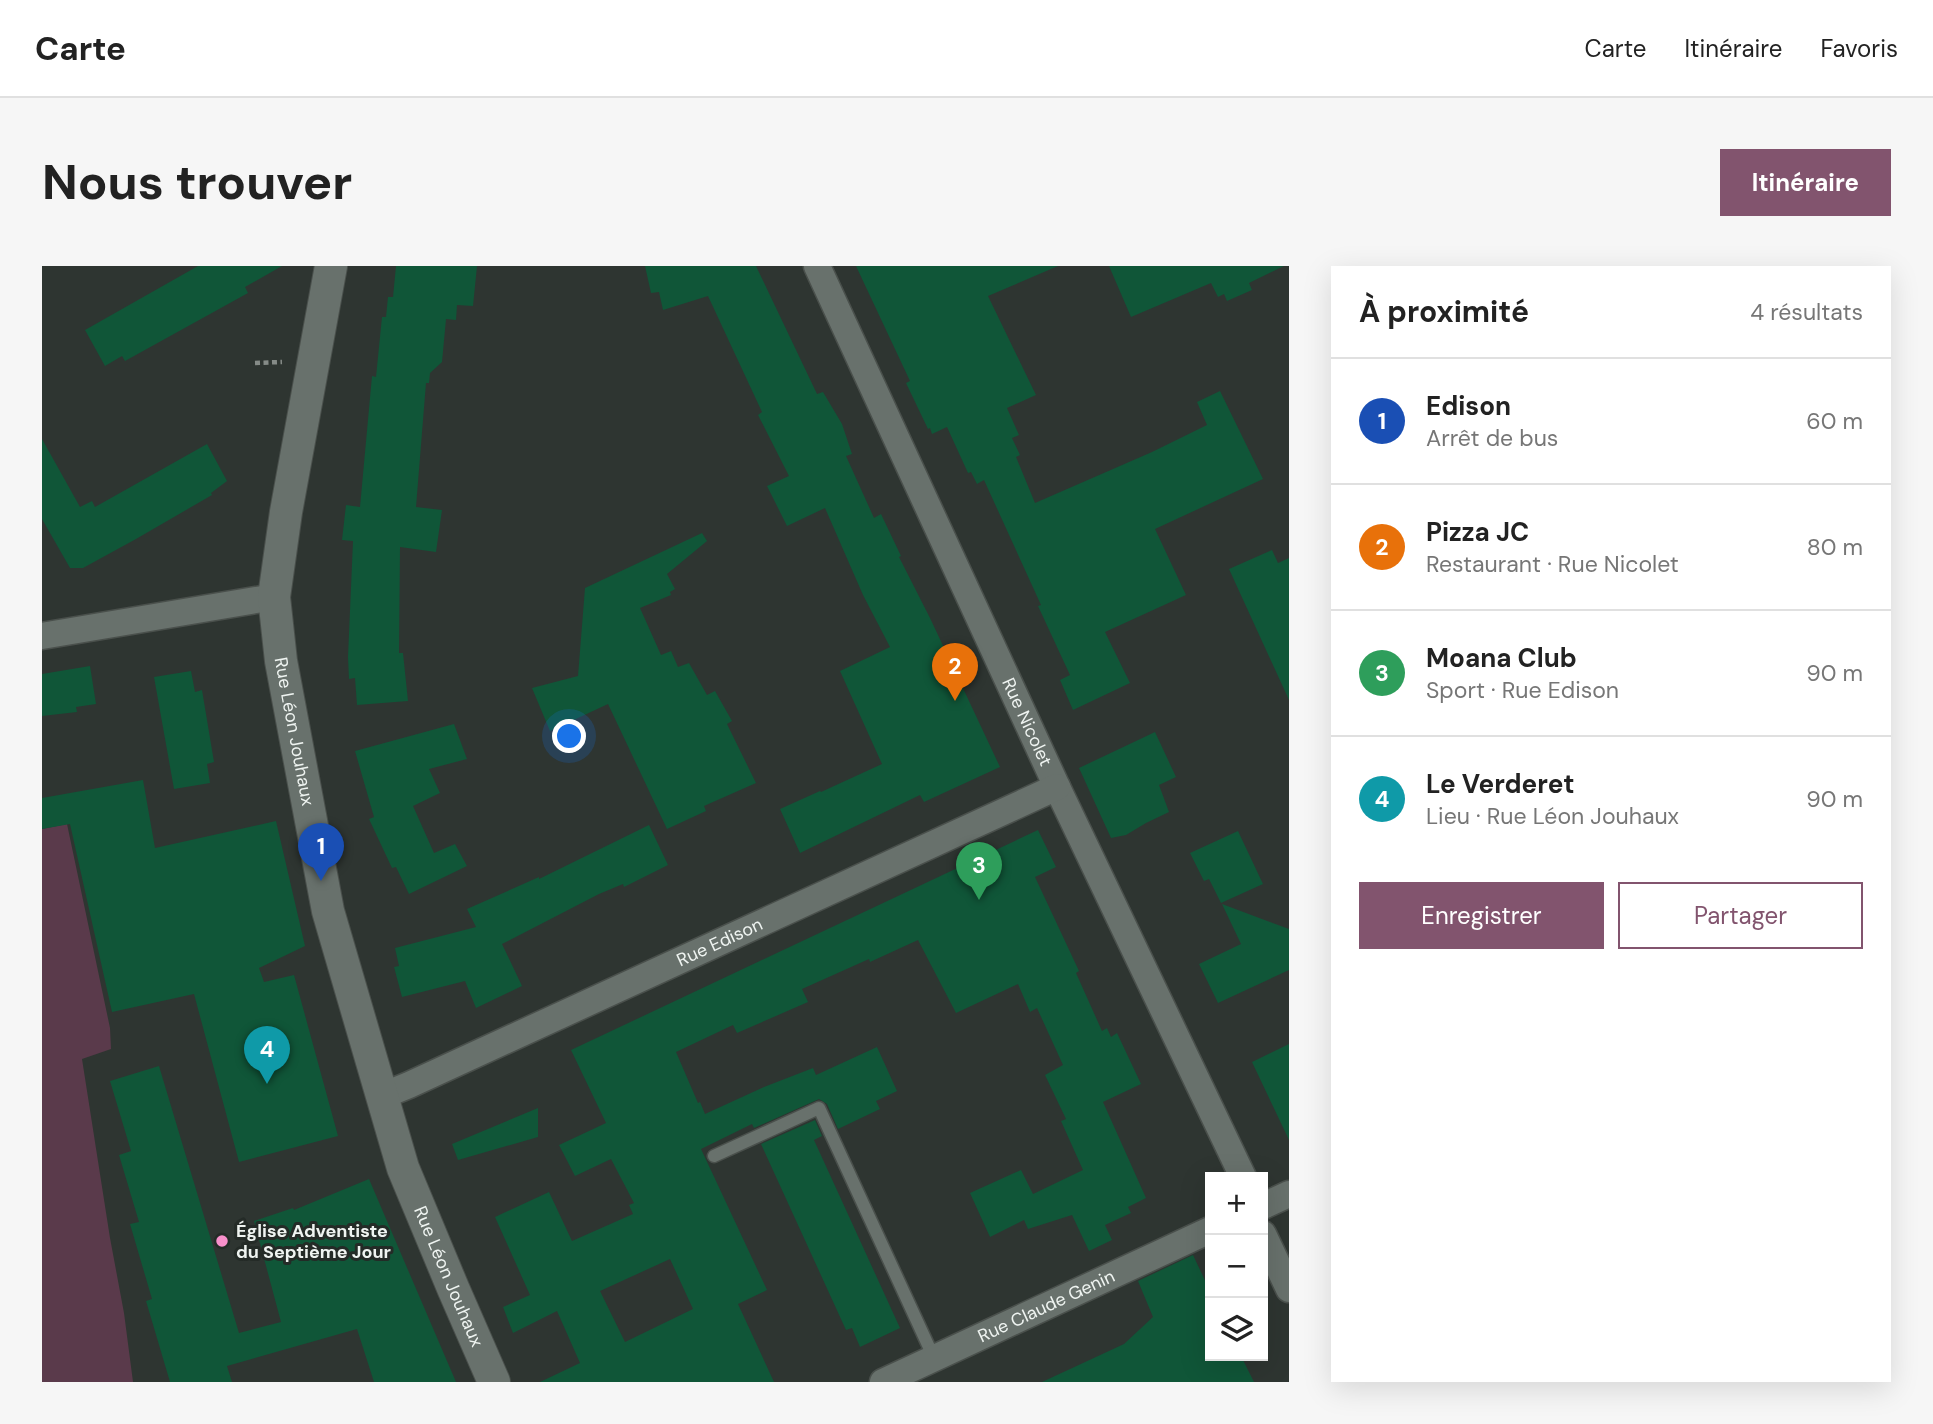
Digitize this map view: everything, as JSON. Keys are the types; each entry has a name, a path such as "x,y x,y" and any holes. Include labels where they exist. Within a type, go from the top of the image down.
{"street":[{"name":"Rue Léon Jouhaux","path":"331,266 286,512 274,597 281,660 323,891 403,1168 494,1382"},
{"name":"Rue Nicolet","path":"817,266 1057,787 1241,1172"},
{"path":"42,636 274,597"},
{"name":"Rue Edison","path":"382,1096 409,1086 1057,787"},
{"path":"1268,1204 1289,1194"},
{"name":"Rue Claude Genin","path":"883,1382 1205,1232"},
{"path":"1263,1235 1289,1289"}],"lane":[{"path":"714,1156 819,1108 934,1358"}],"path":[{"path":"255,363 282,362"}],"shaded area":[{"path":"67,824 110,1028 111,1049 82,1059 133,1382 42,1382 42,829"}],"building":[{"path":"198,266 282,266 245,287 248,293 125,361 122,356 105,366 85,330"},
{"path":"396,266 477,266 473,306 457,305 456,320 446,319 442,362 430,373 429,383 426,383 416,507 442,510 436,552 400,547 399,653 403,653 408,701 357,705 355,678 349,679 348,657 353,541 342,540 346,505 360,507 372,376 376,377 382,317 386,317 388,297 393,297"},
{"path":"645,266 756,266 817,394 823,392 842,424 852,454 846,456 874,518 881,514 1000,767 924,802 920,795 800,853 780,809 882,764 840,671 890,647 863,595 825,508 787,526 767,486 789,476 758,415 762,412 708,296 663,310 659,292 651,293"},
{"path":"856,266 1058,266 988,296 1036,395 1007,408 1019,435 1012,438 1020,455 1016,457 1035,503 1207,425 1197,402 1220,391 1263,479 1155,529 1186,595 1105,632 1130,683 1073,710 1060,680 1070,675 984,480 977,484 971,472 968,473 947,427 932,434 930,428 928,429 906,383 910,381"},
{"path":"1109,266 1284,266 1249,283 1252,290 1227,301 1224,294 1218,297 1211,283 1131,317"},
{"path":"42,439 80,507 92,501 95,507 207,444 227,481 211,493 212,495 136,539 83,568 70,568 42,519"},
{"path":"702,533 707,541 667,574 675,589 670,592 671,595 640,608 661,655 671,651 678,667 689,663 707,695 715,691 732,721 727,724 756,783 704,806 706,811 667,829 608,704 550,731 532,688 578,676 585,588"},
{"path":"1272,550 1278,563 1289,558 1289,700 1229,569"},
{"path":"90,666 96,704 76,707 77,712 42,716 42,674"},
{"path":"191,671 195,692 202,690 214,762 207,764 210,783 174,789 154,677"},
{"path":"454,724 467,759 429,769 440,793 413,806 434,853 455,844 467,866 409,894 396,867 392,868 369,819 374,817 355,751"},
{"path":"1155,732 1176,777 1159,785 1169,812 1126,835 1111,838 1079,768"},
{"path":"143,780 155,848 276,821 305,946 259,968 264,982 294,975 338,1136 239,1162 194,994 112,1012 70,824 42,829 42,798"},
{"path":"649,825 668,865 624,887 623,884 599,894 502,944 522,986 476,1008 465,981 402,997 394,967 399,966 395,948 476,927 467,909 539,879"},
{"path":"1038,830 1056,867 1035,877 1079,971 1076,973 1102,1031 1107,1028 1111,1037 1117,1033 1141,1084 1103,1102 1146,1198 1128,1207 1131,1213 1105,1225 1112,1240 1089,1251 1072,1215 1028,1229 1024,1220 990,1237 970,1193 1021,1170 1033,1194 1083,1170 1061,1121 1066,1119 1045,1075 1063,1065 1037,1008 1030,1012 1018,984 956,1013 918,940 802,989 808,1002 737,1033 733,1025 676,1052 705,1114 813,1068 816,1075 877,1047 897,1091 876,1101 880,1109 838,1129 827,1104 819,1099 754,1128 752,1124 701,1149 767,1290 738,1304 774,1382 540,1382 580,1363 557,1311 513,1333 503,1307 530,1295 495,1217 549,1192 572,1241 633,1214 629,1205 634,1203 611,1159 575,1176 559,1145 606,1123 571,1050","holes":["670,1259 693,1309 625,1342 600,1291"]},
{"path":"1238,831 1263,884 1221,903 1209,879 1204,881 1190,853"},
{"path":"1222,904 1289,929 1289,970 1218,1003 1199,964 1241,944"},
{"path":"1289,1044 1289,1140 1252,1062"},
{"path":"159,1066 239,1333 281,1322 254,1221 293,1208 294,1210 369,1179 456,1382 374,1382 357,1329 227,1366 232,1382 170,1382 146,1301 152,1299 130,1224 139,1222 119,1155 131,1151 110,1081"},
{"path":"538,1108 538,1137 458,1160 452,1144"},
{"path":"815,1120 822,1136 814,1140 900,1328 860,1347 852,1328 846,1330 761,1144"},
{"path":"1193,1255 1205,1280 1205,1361 1244,1361 1254,1382 1042,1382 1124,1344 1153,1317 1138,1281"}],"place":[{"name":"Pizza JC","path":"955,701"},
{"name":"Edison","path":"321,881"},
{"name":"Moana Club","path":"979,900"},
{"name":"Le Verderet","path":"267,1084"},
{"name":"Église Adventiste du Septième Jour","path":"222,1241"}]}
